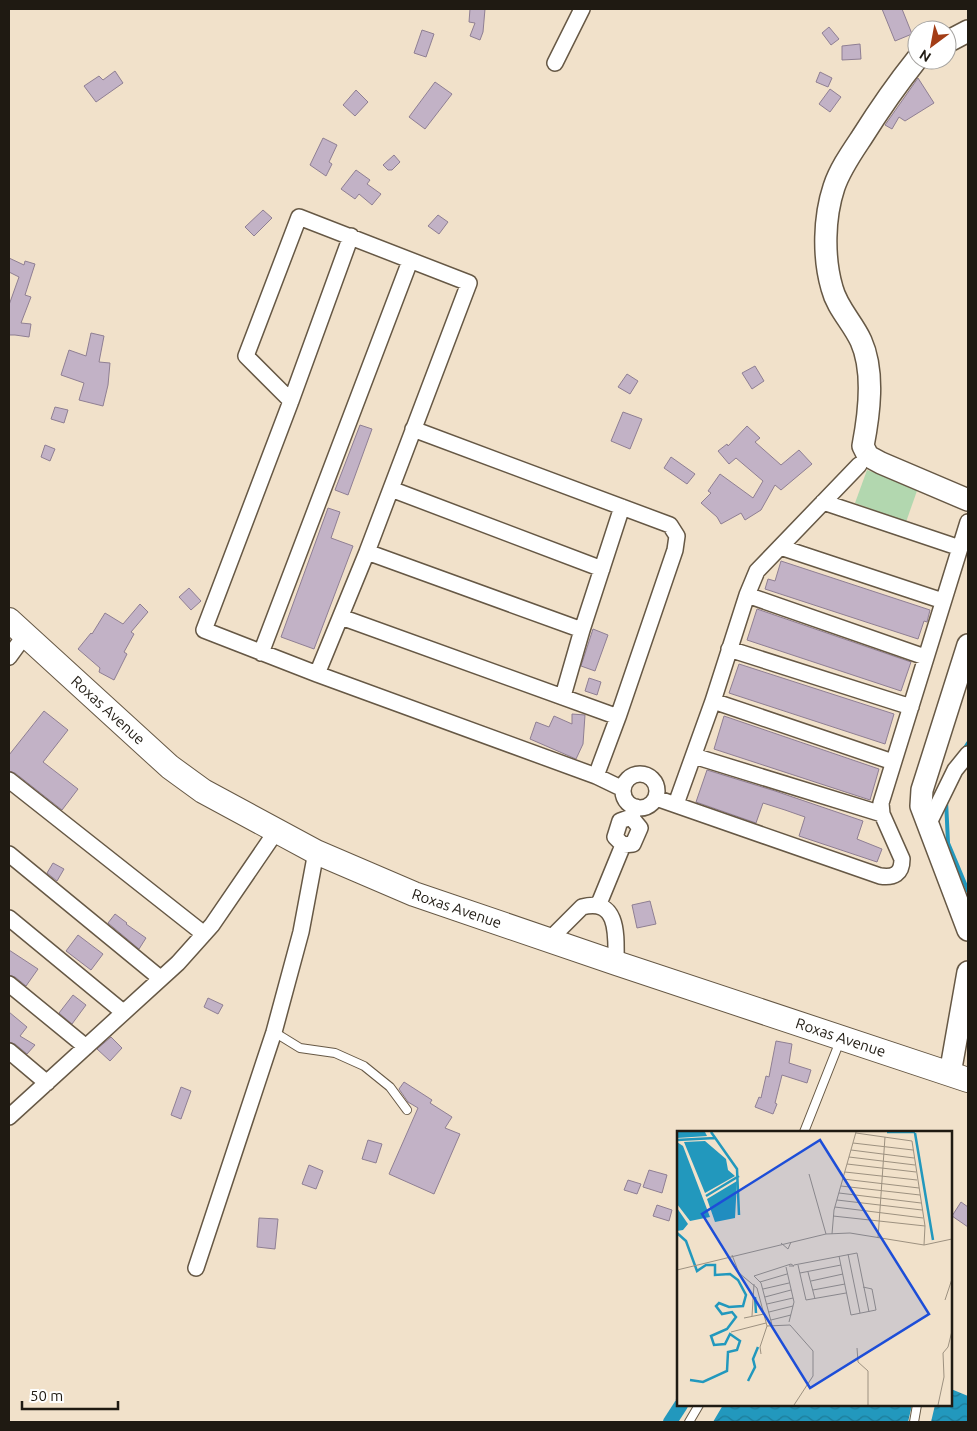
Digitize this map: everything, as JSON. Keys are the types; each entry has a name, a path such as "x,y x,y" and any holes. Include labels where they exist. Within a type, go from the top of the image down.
{"main road":[{"name":"Roxas Avenue","path":"17,627 170,767 203,791 316,852 414,894 959,1077"}],"street":[{"path":"554,62 582,9"},
{"path":"908,70 873,118 848,158 835,186 829,208 826,231 828,268 832,289 861,342 867,364 869,391 868,421 862,446 868,456 968,500"},
{"path":"291,401 246,356 299,217 469,283 367,552 317,674"},
{"path":"351,236 204,630 317,674 596,776 623,789"},
{"path":"261,652 410,260"},
{"path":"413,429 670,525 677,536 676,550 596,776"},
{"path":"676,804 713,701 747,595 757,571 859,465"},
{"path":"391,489 602,569"},
{"path":"823,502 960,548"},
{"path":"562,696 622,508"},
{"path":"656,798 880,876 893,876 899,871 902,866 902,859 882,814 881,802 968,522"},
{"path":"780,547 943,601"},
{"path":"367,552 582,630"},
{"path":"747,595 925,657"},
{"path":"341,617 618,717"},
{"path":"9,657 17,627"},
{"path":"968,645 922,790 921,806 968,930"},
{"path":"729,649 911,707"},
{"path":"713,701 893,762"},
{"path":"928,825 956,770 968,754"},
{"path":"694,756 882,814"},
{"path":"598,906 623,845 633,844 640,828 634,812 626,800 623,789 624,783 633,775 644,774 650,777 657,786 656,798 652,803 634,812"},
{"path":"9,780 204,934"},
{"path":"10,1115 178,963 212,925 277,830"},
{"path":"196,1268 274,1032 301,932 316,852"},
{"path":"9,854 160,978"},
{"path":"549,940 582,906 598,906 606,910 612,917 616,930 616,963"},
{"path":"9,918 123,1012"},
{"path":"959,1077 968,972"},
{"path":"9,984 86,1047"},
{"path":"9,1051 47,1083"}],"lane":[{"path":"274,1032 300,1048 335,1053 364,1066 390,1088 407,1110"},
{"path":"804,1131 842,1037"},
{"path":"688,1422 698,1406"},
{"path":"914,1422 917,1406"}],"green space":[{"path":"867,470 918,488 906,522 855,503"}],"water":[{"path":"952,1389 968,1396 968,1422 931,1422 935,1406 952,1406"},
{"path":"722,1406 912,1406 908,1422 713,1422"}],"building":[{"path":"470,9 485,9 483,32 480,40 470,36 475,23 469,22"},
{"path":"882,9 902,9 907,22 907,36 895,41"},
{"path":"829,27 839,39 831,45 822,33"},
{"path":"422,30 434,34 426,57 414,53"},
{"path":"860,44 861,59 842,60 842,46"},
{"path":"115,71 123,83 96,102 84,86 99,76 103,80"},
{"path":"820,72 832,78 828,87 816,82"},
{"path":"918,78 934,103 905,121 899,117 892,129 885,125"},
{"path":"435,82 452,94 425,129 409,117"},
{"path":"830,89 841,97 830,112 819,104"},
{"path":"356,90 368,102 355,116 343,105"},
{"path":"323,138 337,145 329,162 332,164 326,176 310,165"},
{"path":"394,155 400,162 392,170 388,170 383,165"},
{"path":"356,170 370,180 367,184 381,194 372,205 359,194 355,199 341,189"},
{"path":"263,210 272,218 254,236 245,227"},
{"path":"438,215 448,222 439,234 428,226"},
{"path":"9,258 24,265 25,261 35,264 25,295 31,297 21,323 31,324 29,337 9,335 9,305 19,277 9,272"},
{"path":"91,333 104,336 99,362 110,363 108,385 103,406 79,400 84,383 61,375 69,350 86,356"},
{"path":"755,366 764,381 752,389 742,373"},
{"path":"627,374 638,381 630,394 618,387"},
{"path":"55,407 68,410 64,423 51,419"},
{"path":"623,412 642,419 630,449 611,441"},
{"path":"360,425 372,429 348,495 335,490"},
{"path":"747,426 760,438 755,442 781,465 799,450 812,464 781,490 775,485 761,510 745,520 741,513 721,524 717,517 701,503 711,493 708,491 720,474 753,498 763,481 736,458 729,464 718,451 727,444 728,446"},
{"path":"45,445 55,449 50,461 41,457"},
{"path":"671,457 695,474 687,484 664,468"},
{"path":"328,508 340,512 331,538 353,546 314,649 281,637"},
{"path":"781,561 930,610 927,622 924,621 918,639 765,589 768,579 775,581"},
{"path":"189,588 201,601 191,610 179,597"},
{"path":"140,604 148,612 131,632 134,634 124,652 127,654 114,680 99,672 100,668 78,649 92,634 105,613 123,624"},
{"path":"757,609 911,662 901,691 747,640"},
{"path":"593,629 608,635 595,671 581,666"},
{"path":"739,664 894,714 885,744 729,693"},
{"path":"589,678 601,682 597,695 585,691"},
{"path":"44,711 68,730 43,762 78,789 62,810 15,773 9,771 9,755"},
{"path":"572,714 585,715 583,744 576,759 530,739 536,722 549,727 554,716 572,724"},
{"path":"724,716 879,769 870,800 714,749"},
{"path":"707,770 863,821 857,839 882,849 877,862 799,836 805,817 785,810 763,803 756,823 696,802"},
{"path":"53,863 64,869 57,881 47,873"},
{"path":"650,901 656,924 637,928 632,905"},
{"path":"115,914 146,938 139,949 108,923"},
{"path":"78,935 103,954 91,970 66,951"},
{"path":"9,950 38,969 26,986 15,977 9,975"},
{"path":"73,995 86,1005 72,1024 59,1013"},
{"path":"208,998 223,1005 218,1014 204,1007"},
{"path":"9,1012 27,1027 20,1036 35,1045 27,1054 15,1044 9,1042"},
{"path":"111,1037 122,1048 110,1061 97,1049"},
{"path":"776,1041 792,1044 789,1063 811,1070 807,1083 782,1075 775,1103 777,1104 773,1114 755,1107 759,1097 761,1098 766,1076 769,1077"},
{"path":"404,1082 432,1100 430,1103 452,1117 445,1128 460,1134 434,1194 389,1174 418,1108 408,1102 399,1089"},
{"path":"181,1087 191,1091 181,1119 171,1115"},
{"path":"368,1140 382,1144 376,1163 362,1159"},
{"path":"309,1165 323,1171 316,1189 302,1184"},
{"path":"649,1170 667,1175 662,1193 643,1187"},
{"path":"628,1180 641,1184 637,1194 624,1190"},
{"path":"961,1202 968,1207 968,1227 952,1216"},
{"path":"657,1205 672,1210 669,1221 653,1216"},
{"path":"259,1218 278,1219 275,1249 257,1247"}],"waterway":[{"path":"963,751 968,743"},
{"path":"946,800 948,843 968,891"},
{"path":"670,1422 680,1406"}]}
